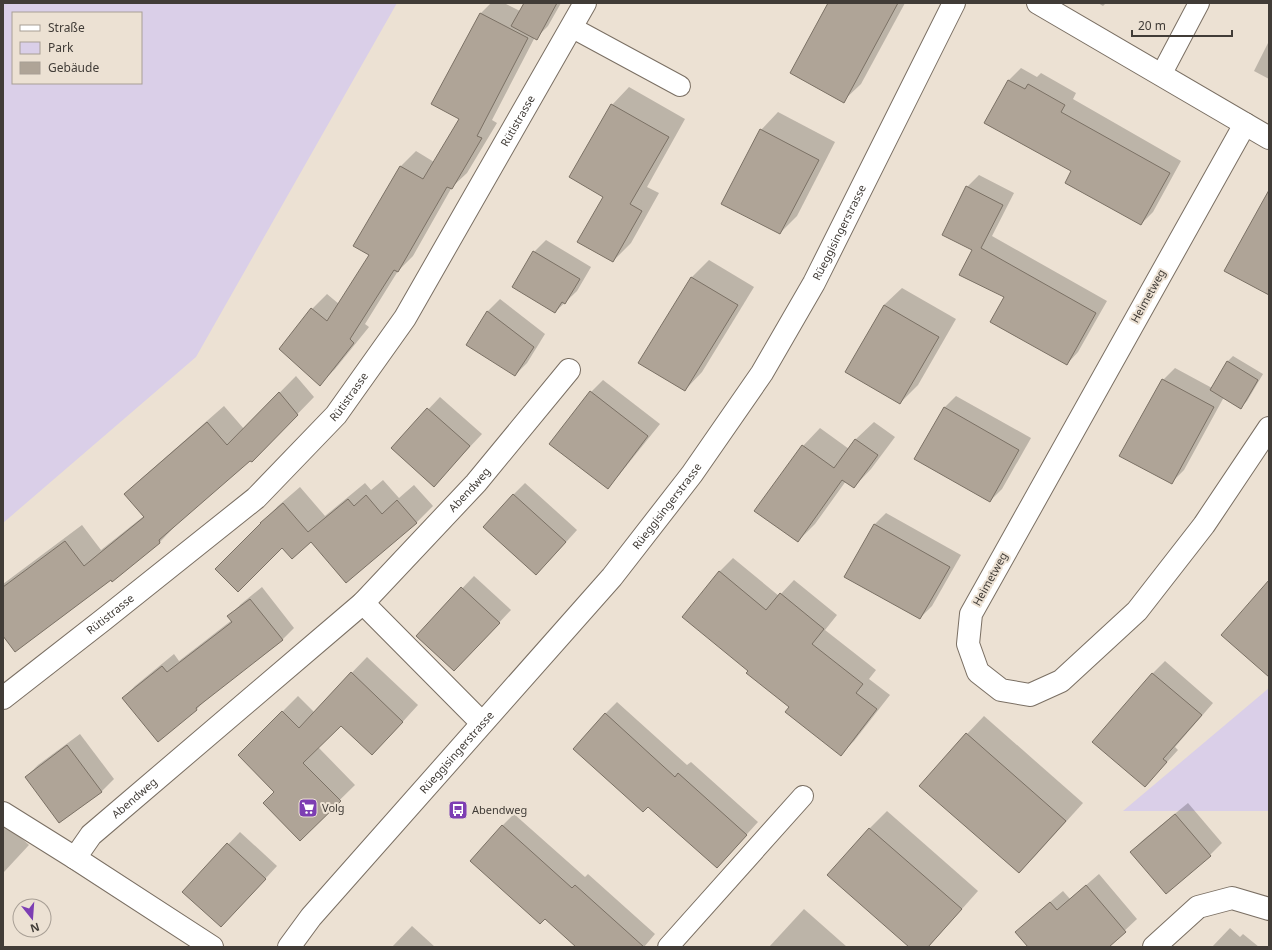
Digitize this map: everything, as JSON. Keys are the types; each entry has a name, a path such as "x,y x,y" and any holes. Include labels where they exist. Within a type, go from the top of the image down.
{"street":[{"name":"Rütistrasse","path":"3,698 256,498 336,415 405,318 585,3"},
{"name":"Rüeggisingerstrasse","path":"289,947 311,917 612,577 692,474 762,373 814,283 954,3"},
{"path":"1038,3 1269,138"},
{"name":"Heimetweg","path":"1244,124 970,614 968,644 978,672 1001,690 1030,695 1061,682 1137,611 1204,525 1269,428"},
{"name":"Abendweg","path":"75,858 91,835 363,603 476,483 569,370"},
{"path":"363,603 482,723"},
{"path":"3,813 212,947"},
{"path":"1154,947 1198,907 1232,898 1269,909"}],"lane":[{"path":"1161,75 1199,3"},
{"path":"571,27 680,86"},
{"path":"668,947 803,796"}],"green space":[{"path":"3,3 397,3 196,357 3,523"},
{"path":"1269,688 1269,811 1123,811"}],"building":[{"path":"524,3 557,3 537,40 511,26"},
{"path":"828,3 898,3 844,103 790,73"},
{"path":"480,13 528,38 477,136 482,138 452,189 447,187 398,272 394,270 350,339 354,343 320,386 279,349 311,308 327,321 369,255 353,246 400,166 423,179 459,119 431,104"},
{"path":"1008,80 1025,89 1028,84 1065,105 1061,112 1170,173 1141,225 1065,183 1071,171 984,123"},
{"path":"611,104 669,137 630,204 642,211 613,262 577,242 603,197 569,177"},
{"path":"760,129 819,160 780,234 721,204"},
{"path":"966,186 1003,205 981,248 1096,313 1067,365 990,322 1004,297 959,275 972,250 942,235"},
{"path":"1269,190 1269,295 1224,271"},
{"path":"533,251 580,279 565,304 562,302 555,313 512,287"},
{"path":"691,277 738,305 685,391 638,363"},
{"path":"884,305 939,337 900,404 845,372"},
{"path":"487,311 534,347 515,376 466,345"},
{"path":"1227,361 1258,380 1241,409 1210,390"},
{"path":"1162,379 1214,407 1172,484 1119,456"},
{"path":"590,391 648,436 608,489 549,444"},
{"path":"279,392 298,415 252,462 250,461 159,540 160,543 112,582 111,580 15,652 3,636 3,587 65,541 84,566 144,517 124,494 207,422 227,445"},
{"path":"944,407 1019,450 990,502 914,459"},
{"path":"427,408 470,446 434,487 391,448"},
{"path":"855,439 878,455 854,488 842,480 798,542 754,511 802,445 834,468"},
{"path":"513,494 566,542 536,575 483,527"},
{"path":"366,495 382,514 397,500 417,523 346,583 311,542 292,559 282,548 238,592 215,569 260,523 283,503 308,532 348,499 354,506"},
{"path":"874,524 950,567 920,619 844,577"},
{"path":"719,571 766,610 780,593 824,629 812,644 863,684 856,693 877,709 841,756 785,712 789,707 746,673 748,671 682,617"},
{"path":"1269,580 1269,677 1221,635"},
{"path":"461,587 500,623 454,671 416,636"},
{"path":"250,599 283,640 196,708 197,710 158,742 122,698 162,666 167,672 232,622 227,616"},
{"path":"351,672 403,722 372,755 341,726 303,763 341,801 300,841 263,803 274,792 238,755 282,711 299,728"},
{"path":"1152,673 1202,715 1163,759 1167,762 1145,787 1092,742"},
{"path":"605,713 675,777 678,773 747,835 717,868 648,807 643,812 573,749"},
{"path":"966,733 1066,821 1019,873 919,786"},
{"path":"67,745 102,792 59,823 25,777"},
{"path":"1175,814 1211,856 1166,894 1130,852"},
{"path":"502,825 572,888 575,885 644,947 576,947 545,919 540,924 470,861"},
{"path":"869,828 962,909 928,947 909,947 827,875"},
{"path":"227,843 266,879 221,927 182,892"},
{"path":"1086,885 1126,932 1109,947 1028,947 1015,932 1050,902 1057,910"}],"place":[{"name":"Volg","path":"308,808"},
{"name":"Abendweg","path":"458,810"}]}
